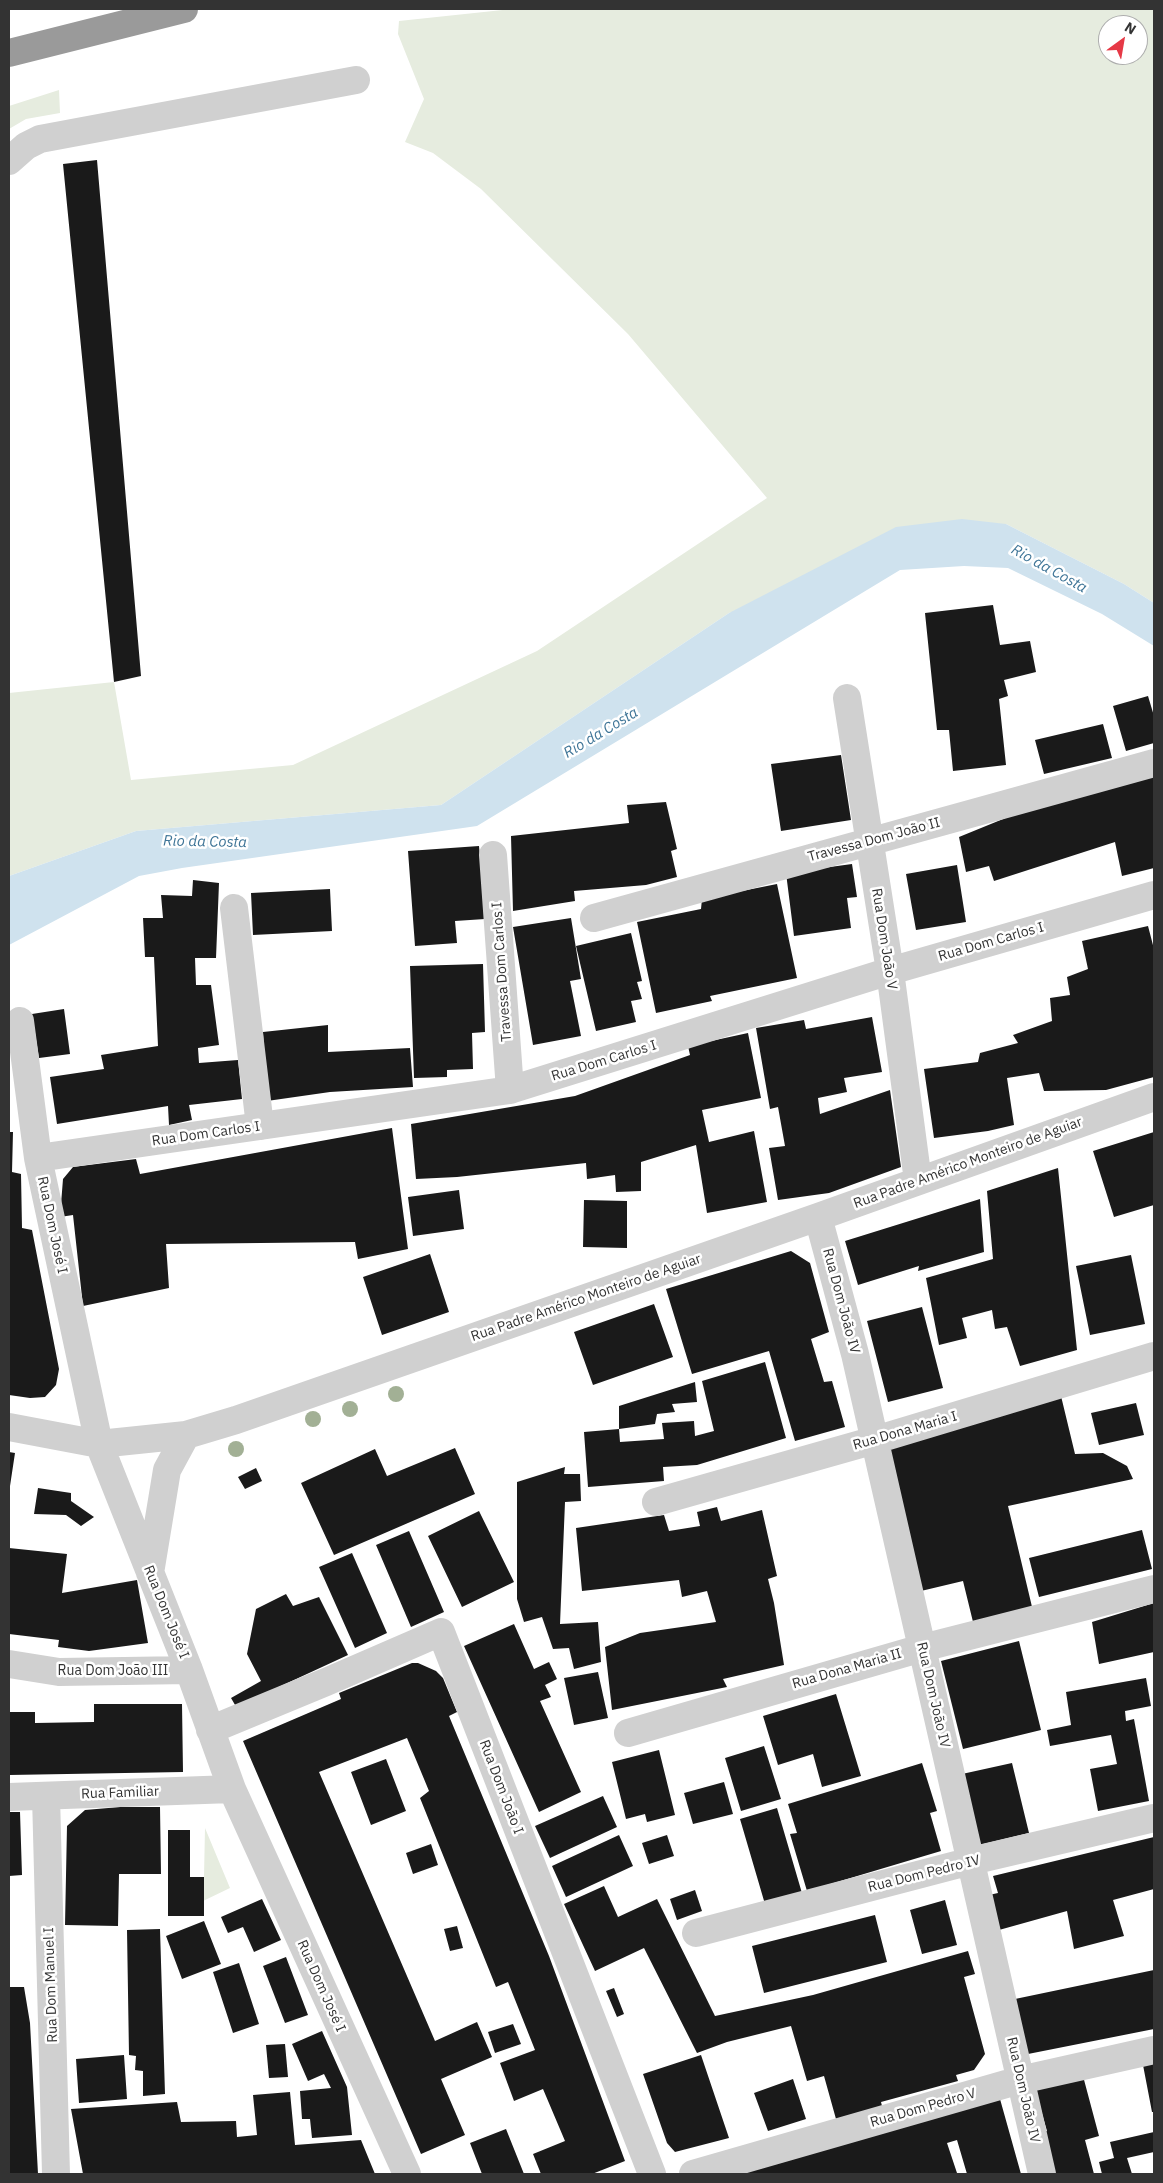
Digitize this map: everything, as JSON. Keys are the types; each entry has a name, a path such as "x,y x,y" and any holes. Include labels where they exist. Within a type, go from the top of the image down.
{"highway":[{"path":"9,53 184,9"}],"street":[{"path":"9,161 26,146 40,139 356,80"},
{"name":"Rua Dom João V","path":"847,698 890,971 918,1181"},
{"name":"Travessa Dom João II","path":"594,918 1154,764"},
{"name":"Travessa Dom Carlos I","path":"493,855 510,1090"},
{"name":"Rua Dom Carlos I","path":"38,1158 510,1090 890,971 1154,895"},
{"path":"234,908 260,1126"},
{"name":"Rua Dom José I","path":"20,1020 20,1115 38,1158 99,1444 188,1670 232,1789 407,2174"},
{"name":"Rua Padre Américo Monteiro de Aguiar","path":"9,1427 99,1444 186,1434 236,1420 818,1217 1154,1097"},
{"name":"Rua Dom João IV","path":"818,1217 855,1354 1042,2174"},
{"name":"Rua Dona Maria I","path":"656,1502 875,1440 1154,1356"},
{"path":"150,1573 167,1470 186,1434"},
{"name":"Rua Dona Maria II","path":"628,1733 922,1648 1154,1589"},
{"name":"Rua Dom João I","path":"210,1730 441,1632 652,2174"},
{"name":"Rua Dom João III","path":"9,1664 59,1672 188,1670"},
{"name":"Rua Familiar","path":"9,1797 232,1789"},
{"name":"Rua Dom Manuel I","path":"46,1796 56,2174"},
{"name":"Rua Dom Pedro IV","path":"696,1933 971,1861 1154,1818"},
{"name":"Rua Dom Pedro V","path":"693,2174 1020,2080 1154,2050"}],"shaded area":[{"path":"512,9 1154,9 1154,603 1124,584 1006,524 729,613 441,805 136,831 9,876 9,693 114,682 131,780 293,765 537,651 767,498 628,334 481,189 433,153 405,142 424,99 398,34 399,21"},
{"path":"59,90 60,113 26,119 9,129 9,106"},
{"path":"205,1828 230,1888 203,1901 204,1877"}],"water":[{"name":"Rio da Costa","path":"962,519 1006,524 1124,584 1154,603 1154,646 1102,614 1008,568 964,566 900,570 477,826 182,868 139,876 9,945 9,876 136,831 441,805 729,613 896,527"}],"building":[{"path":"97,160 141,676 114,682 63,164"},
{"path":"993,605 1000,645 1030,641 1036,672 1004,680 1008,696 999,699 1006,765 953,771 949,730 937,730 925,613"},
{"path":"1148,696 1154,716 1154,743 1126,751 1113,706"},
{"path":"1103,724 1112,758 1044,774 1035,740"},
{"path":"841,755 851,820 781,831 771,764"},
{"path":"1154,771 1154,868 1122,876 1115,842 994,881 989,866 966,872 959,837 1030,808"},
{"path":"666,802 677,849 671,851 677,877 646,885 574,891 575,901 513,911 511,836 629,823 627,805"},
{"path":"479,846 485,919 455,921 457,943 415,946 408,851"},
{"path":"852,864 857,897 847,898 851,928 794,936 786,873"},
{"path":"957,865 966,922 916,930 906,874"},
{"path":"193,880 219,883 216,958 195,958 196,985 211,985 219,1045 198,1048 199,1063 238,1060 242,1099 189,1105 192,1120 169,1125 168,1106 57,1124 50,1077 104,1069 101,1055 158,1046 154,957 145,957 143,918 163,918 161,895 192,896"},
{"path":"777,884 797,978 710,996 712,1001 656,1013 637,922 701,909 702,899"},
{"path":"330,889 332,931 253,935 251,893"},
{"path":"571,918 581,979 570,981 581,1036 533,1045 513,927"},
{"path":"1148,926 1154,949 1154,1077 1106,1090 1044,1091 1039,1073 1007,1078 1014,1125 988,1131 934,1138 924,1069 978,1062 980,1053 1018,1043 1013,1035 1052,1021 1050,998 1070,995 1067,977 1088,969 1082,941"},
{"path":"631,933 642,981 637,982 642,999 631,1001 636,1022 596,1031 576,946"},
{"path":"483,964 485,1032 472,1033 473,1069 447,1070 447,1077 414,1078 410,966"},
{"path":"64,1009 70,1054 39,1058 32,1014"},
{"path":"872,1017 882,1072 844,1078 847,1092 818,1098 820,1114 890,1090 901,1167 829,1193 778,1200 769,1148 785,1146 778,1107 770,1109 756,1028 804,1020 806,1029"},
{"path":"328,1025 328,1052 410,1048 413,1087 330,1092 267,1101 263,1032"},
{"path":"748,1033 761,1098 702,1110 709,1142 754,1131 767,1202 707,1213 696,1145 641,1162 641,1191 616,1192 615,1175 587,1179 586,1163 457,1177 416,1179 411,1124 575,1096 690,1055 688,1046"},
{"path":"392,1128 408,1249 358,1259 355,1242 166,1244 169,1288 83,1306 73,1215 60,1217 63,1179 73,1167 136,1159 140,1174"},
{"path":"9,1132 13,1132 12,1172 21,1174 22,1228 32,1230 59,1369 56,1385 45,1397 30,1398 9,1395"},
{"path":"1154,1132 1154,1205 1114,1217 1093,1151"},
{"path":"1058,1168 1077,1350 1020,1366 1007,1327 995,1329 992,1310 962,1318 967,1338 939,1345 926,1278 993,1259 987,1191"},
{"path":"459,1190 464,1229 413,1236 408,1197"},
{"path":"980,1199 984,1252 918,1271 919,1266 858,1285 845,1241"},
{"path":"584,1200 627,1201 627,1248 583,1247"},
{"path":"791,1251 810,1263 829,1332 811,1339 824,1382 832,1381 845,1427 795,1441 769,1351 692,1374 666,1289"},
{"path":"430,1254 449,1312 382,1335 363,1277"},
{"path":"1131,1255 1145,1324 1090,1335 1076,1266"},
{"path":"654,1304 673,1357 593,1385 574,1332"},
{"path":"922,1307 943,1388 888,1402 867,1321"},
{"path":"765,1362 786,1438 697,1465 663,1467 664,1481 588,1487 584,1432 619,1429 620,1442 664,1439 662,1423 694,1421 695,1436 714,1431 702,1381"},
{"path":"695,1382 697,1402 672,1404 675,1412 657,1414 655,1424 619,1429 619,1406"},
{"path":"1061,1396 1075,1454 1103,1453 1127,1466 1133,1479 1008,1506 1033,1611 974,1626 963,1581 921,1591 885,1438"},
{"path":"1136,1403 1144,1435 1099,1445 1091,1413"},
{"path":"455,1448 475,1494 334,1555 301,1483 375,1449 387,1476"},
{"path":"9,1452 15,1453 10,1486 9,1486"},
{"path":"565,1467 564,1474 580,1474 581,1501 565,1502 560,1624 598,1622 601,1662 574,1669 569,1648 553,1649 542,1617 524,1622 517,1599 517,1482"},
{"path":"256,1468 262,1481 245,1489 238,1477"},
{"path":"38,1488 71,1493 71,1501 94,1517 81,1526 66,1515 34,1514"},
{"path":"717,1507 721,1521 762,1510 777,1576 768,1579 774,1603 784,1665 723,1679 727,1687 612,1710 605,1647 640,1633 716,1622 707,1591 682,1597 679,1580 582,1591 576,1528 664,1515 669,1531 700,1526 697,1512"},
{"path":"479,1511 514,1582 462,1607 428,1536"},
{"path":"1142,1530 1152,1569 1039,1597 1029,1558"},
{"path":"409,1531 444,1612 411,1627 376,1545"},
{"path":"9,1548 67,1554 62,1593 137,1580 148,1643 89,1651 58,1647 59,1640 9,1634"},
{"path":"352,1553 387,1633 355,1648 319,1567"},
{"path":"286,1594 293,1606 319,1597 348,1655 268,1692 238,1710 231,1698 261,1681 247,1654 256,1609"},
{"path":"1154,1603 1154,1652 1099,1664 1092,1622"},
{"path":"514,1624 534,1669 549,1662 557,1679 545,1685 551,1697 540,1701 581,1792 539,1812 464,1646"},
{"path":"1019,1641 1041,1730 963,1749 941,1661"},
{"path":"412,1663 418,1663 436,1671 443,1678 457,1712 449,1716 549,1956 625,2161 592,2174 541,2174 533,2154 565,2141 543,2089 514,2101 500,2063 535,2050 508,1982 496,1987 420,1798 429,1791 407,1738 319,1772 435,2041 477,2022 492,2057 441,2079 465,2135 421,2154 243,1741 341,1699 339,1693"},
{"path":"598,1672 608,1718 574,1725 564,1678"},
{"path":"1146,1678 1151,1706 1125,1711 1126,1721 1134,1719 1149,1801 1098,1811 1090,1769 1117,1764 1111,1735 1050,1746 1047,1730 1071,1725 1066,1692"},
{"path":"836,1694 861,1776 822,1787 813,1754 778,1765 763,1716"},
{"path":"94,1704 182,1704 183,1772 9,1775 9,1712 35,1712 35,1723 94,1722"},
{"path":"764,1746 781,1799 741,1811 725,1758"},
{"path":"659,1750 675,1815 647,1822 645,1814 626,1819 612,1762"},
{"path":"386,1759 406,1811 371,1825 351,1772"},
{"path":"922,1763 937,1811 930,1813 941,1851 807,1891 790,1834 797,1833 788,1804"},
{"path":"1012,1763 1029,1833 979,1845 962,1774"},
{"path":"724,1782 733,1814 693,1824 684,1793"},
{"path":"603,1796 617,1827 550,1858 535,1826"},
{"path":"120,1807 160,1807 161,1874 119,1874 118,1926 65,1925 67,1826 85,1810"},
{"path":"777,1808 804,1900 767,1911 740,1819"},
{"path":"9,1812 20,1812 22,1875 9,1876"},
{"path":"168,1830 190,1830 190,1877 204,1877 204,1916 168,1916"},
{"path":"619,1835 633,1866 566,1897 552,1866"},
{"path":"667,1835 674,1856 649,1864 642,1843"},
{"path":"1154,1837 1154,1889 1113,1900 1124,1936 1074,1949 1067,1911 999,1930 989,1895 998,1893 993,1876"},
{"path":"431,1844 438,1865 413,1874 406,1853"},
{"path":"604,1886 618,1917 657,1899 715,2016 813,1995 968,1951 975,1974 964,1977 985,2054 974,2070 956,2075 958,2081 881,2102 882,2106 836,2119 824,2076 807,2081 791,2026 727,2042 697,2053 644,1948 595,1971 564,1904"},
{"path":"695,1890 702,1911 677,1920 670,1899"},
{"path":"262,1899 281,1940 254,1952 243,1927 228,1933 221,1917"},
{"path":"945,1900 957,1945 922,1954 910,1910"},
{"path":"875,1915 887,1962 764,1993 752,1946"},
{"path":"204,1921 221,1964 182,1979 166,1936"},
{"path":"457,1926 463,1948 450,1951 444,1929"},
{"path":"160,1929 165,2094 143,2096 143,2071 135,2070 136,2056 129,2055 127,1930"},
{"path":"286,1957 308,2015 285,2023 263,1966"},
{"path":"239,1963 259,2024 233,2033 213,1972"},
{"path":"1154,1970 1154,2029 1028,2054 1015,1999"},
{"path":"9,1987 24,1987 30,2023 38,2174 9,2174"},
{"path":"614,1988 624,2014 617,2017 606,1991"},
{"path":"513,2024 521,2044 495,2053 488,2032"},
{"path":"322,2031 347,2087 352,2135 312,2138 310,2119 302,2119 300,2091 331,2088 324,2074 308,2081 292,2044"},
{"path":"285,2044 288,2077 269,2078 266,2045"},
{"path":"124,2055 127,2099 79,2103 76,2059"},
{"path":"701,2055 729,2138 675,2152 667,2143 643,2074"},
{"path":"1154,2063 1154,2112 1152,2112 1143,2065"},
{"path":"1083,2076 1099,2136 1085,2140 1094,2174 1050,2174 1039,2134 1047,2131 1035,2089"},
{"path":"793,2079 806,2119 768,2131 754,2093"},
{"path":"290,2092 295,2145 361,2140 375,2174 83,2174 71,2109 177,2102 181,2122 236,2121 237,2137 257,2135 253,2095"},
{"path":"1000,2099 1021,2174 967,2174 957,2140 947,2143 957,2173 951,2174 741,2174"},
{"path":"506,2129 524,2174 482,2174 470,2143"},
{"path":"1154,2132 1154,2152 1127,2158 1132,2174 1102,2174 1099,2162 1114,2158 1110,2142"}]}
